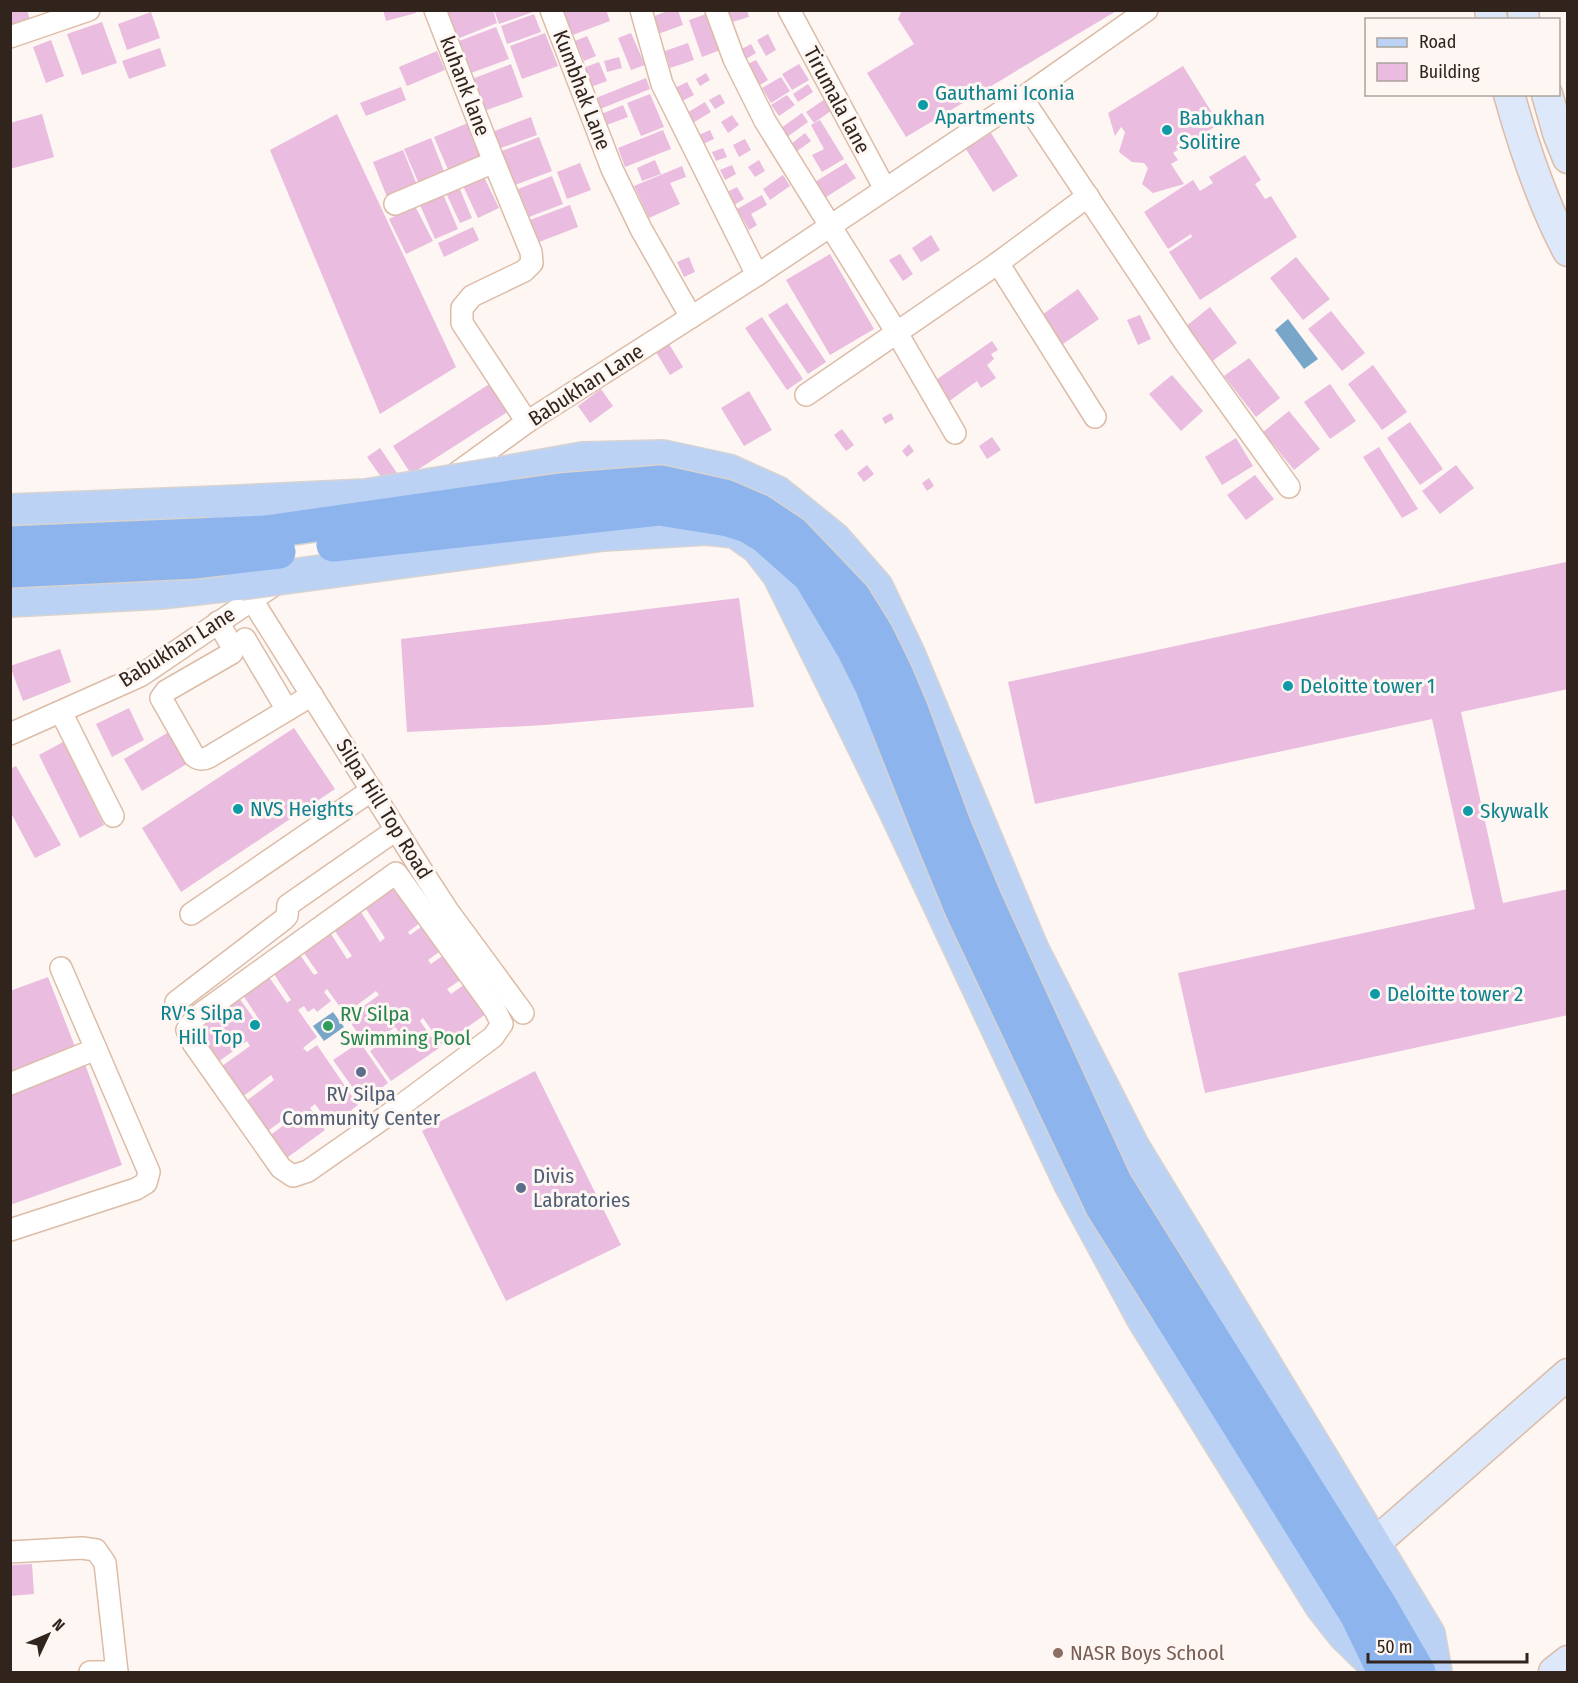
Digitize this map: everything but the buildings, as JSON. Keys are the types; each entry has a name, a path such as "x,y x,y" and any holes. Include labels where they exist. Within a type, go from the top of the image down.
{"highway":[{"path":"10,543 266,532 560,490 662,482 725,496 760,511 793,533 854,597 877,634 897,673 955,827 986,901 1115,1182 1178,1305 1357,1616 1384,1672"},
{"path":"10,571 194,562 659,508 728,520 747,526 765,537 810,578 853,649 871,685 962,911 1102,1207 1178,1305 1378,1603 1419,1672"}],"main road":[{"path":"1510,96 1524,148 1556,229 1568,251"},
{"path":"1548,96 1568,158"},
{"path":"10,511 366,496 583,459 663,457 728,471 777,493 834,539 876,587 908,654 1028,941 1132,1146 1428,1634 1435,1672"},
{"path":"10,600 160,592 246,591 603,534 707,528 735,531 758,547 779,574 856,729 1071,1184 1143,1319 1322,1606 1344,1634 1384,1672"},
{"path":"992,1015 1052,989"},
{"path":"1018,1073 1078,1041"},
{"path":"1374,1544 1568,1374"},
{"path":"1554,1672 1568,1661"}],"street":[{"path":"10,37 89,10"},
{"name":"kuhank lane","path":"435,10 531,252 532,262 524,271 472,296 462,308 462,323 527,423"},
{"name":"Kumbhak Lane","path":"551,10 612,169 641,229 691,317"},
{"path":"641,10 662,84 757,275"},
{"path":"716,10 734,59 765,121 897,333 955,433"},
{"name":"Tirumala lane","path":"789,10 885,189"},
{"name":"Babukhan Lane","path":"10,734 140,676 218,622 246,591 300,568 417,501 527,423 757,275 1022,98 1139,13"},
{"path":"1022,98 1184,341 1289,487"},
{"path":"395,204 494,162"},
{"path":"806,395 998,263 1088,196"},
{"path":"998,263 1095,417"},
{"name":"Silpa Hill Top Road","path":"246,591 422,871 440,917 523,1014"},
{"path":"218,622 233,648 232,652 166,691 161,698 194,756 201,760 209,757 312,695"},
{"path":"245,639 287,710"},
{"path":"61,712 113,816"},
{"path":"192,914 372,790"},
{"path":"176,1002 283,920 287,916 288,904 396,830"},
{"path":"405,884 422,871"},
{"path":"393,874 399,874 405,884 440,917 502,1024 493,1037 391,1113 308,1171 293,1176 281,1168 193,1043 187,1030 196,1017 393,874"},
{"path":"10,1230 136,1189 146,1183 149,1172 61,968"},
{"path":"10,1084 96,1050"},
{"path":"10,1552 82,1548 96,1550 105,1563 117,1672 90,1672"}],"water":[{"path":"1288,319 1318,359 1304,369 1275,330"},
{"name":"RV Silpa Swimming Pool","path":"333,1012 344,1027 324,1041 313,1026"}],"place":[{"name":"Gauthami Iconia Apartments","path":"923,105"},
{"name":"Babukhan Solitire","path":"1167,130"},
{"name":"Deloitte tower 1","path":"1288,686"},
{"name":"NVS Heights","path":"238,809"},
{"name":"Skywalk","path":"1468,811"},
{"name":"Deloitte tower 2","path":"1375,994"},
{"name":"RV's Silpa Hill Top","path":"255,1025"},
{"name":"RV Silpa Swimming Pool","path":"328,1026"},
{"name":"RV Silpa Community Center","path":"361,1072"},
{"name":"Divis Labratories","path":"521,1188"},
{"name":"NASR Boys School","path":"1058,1653"}]}
